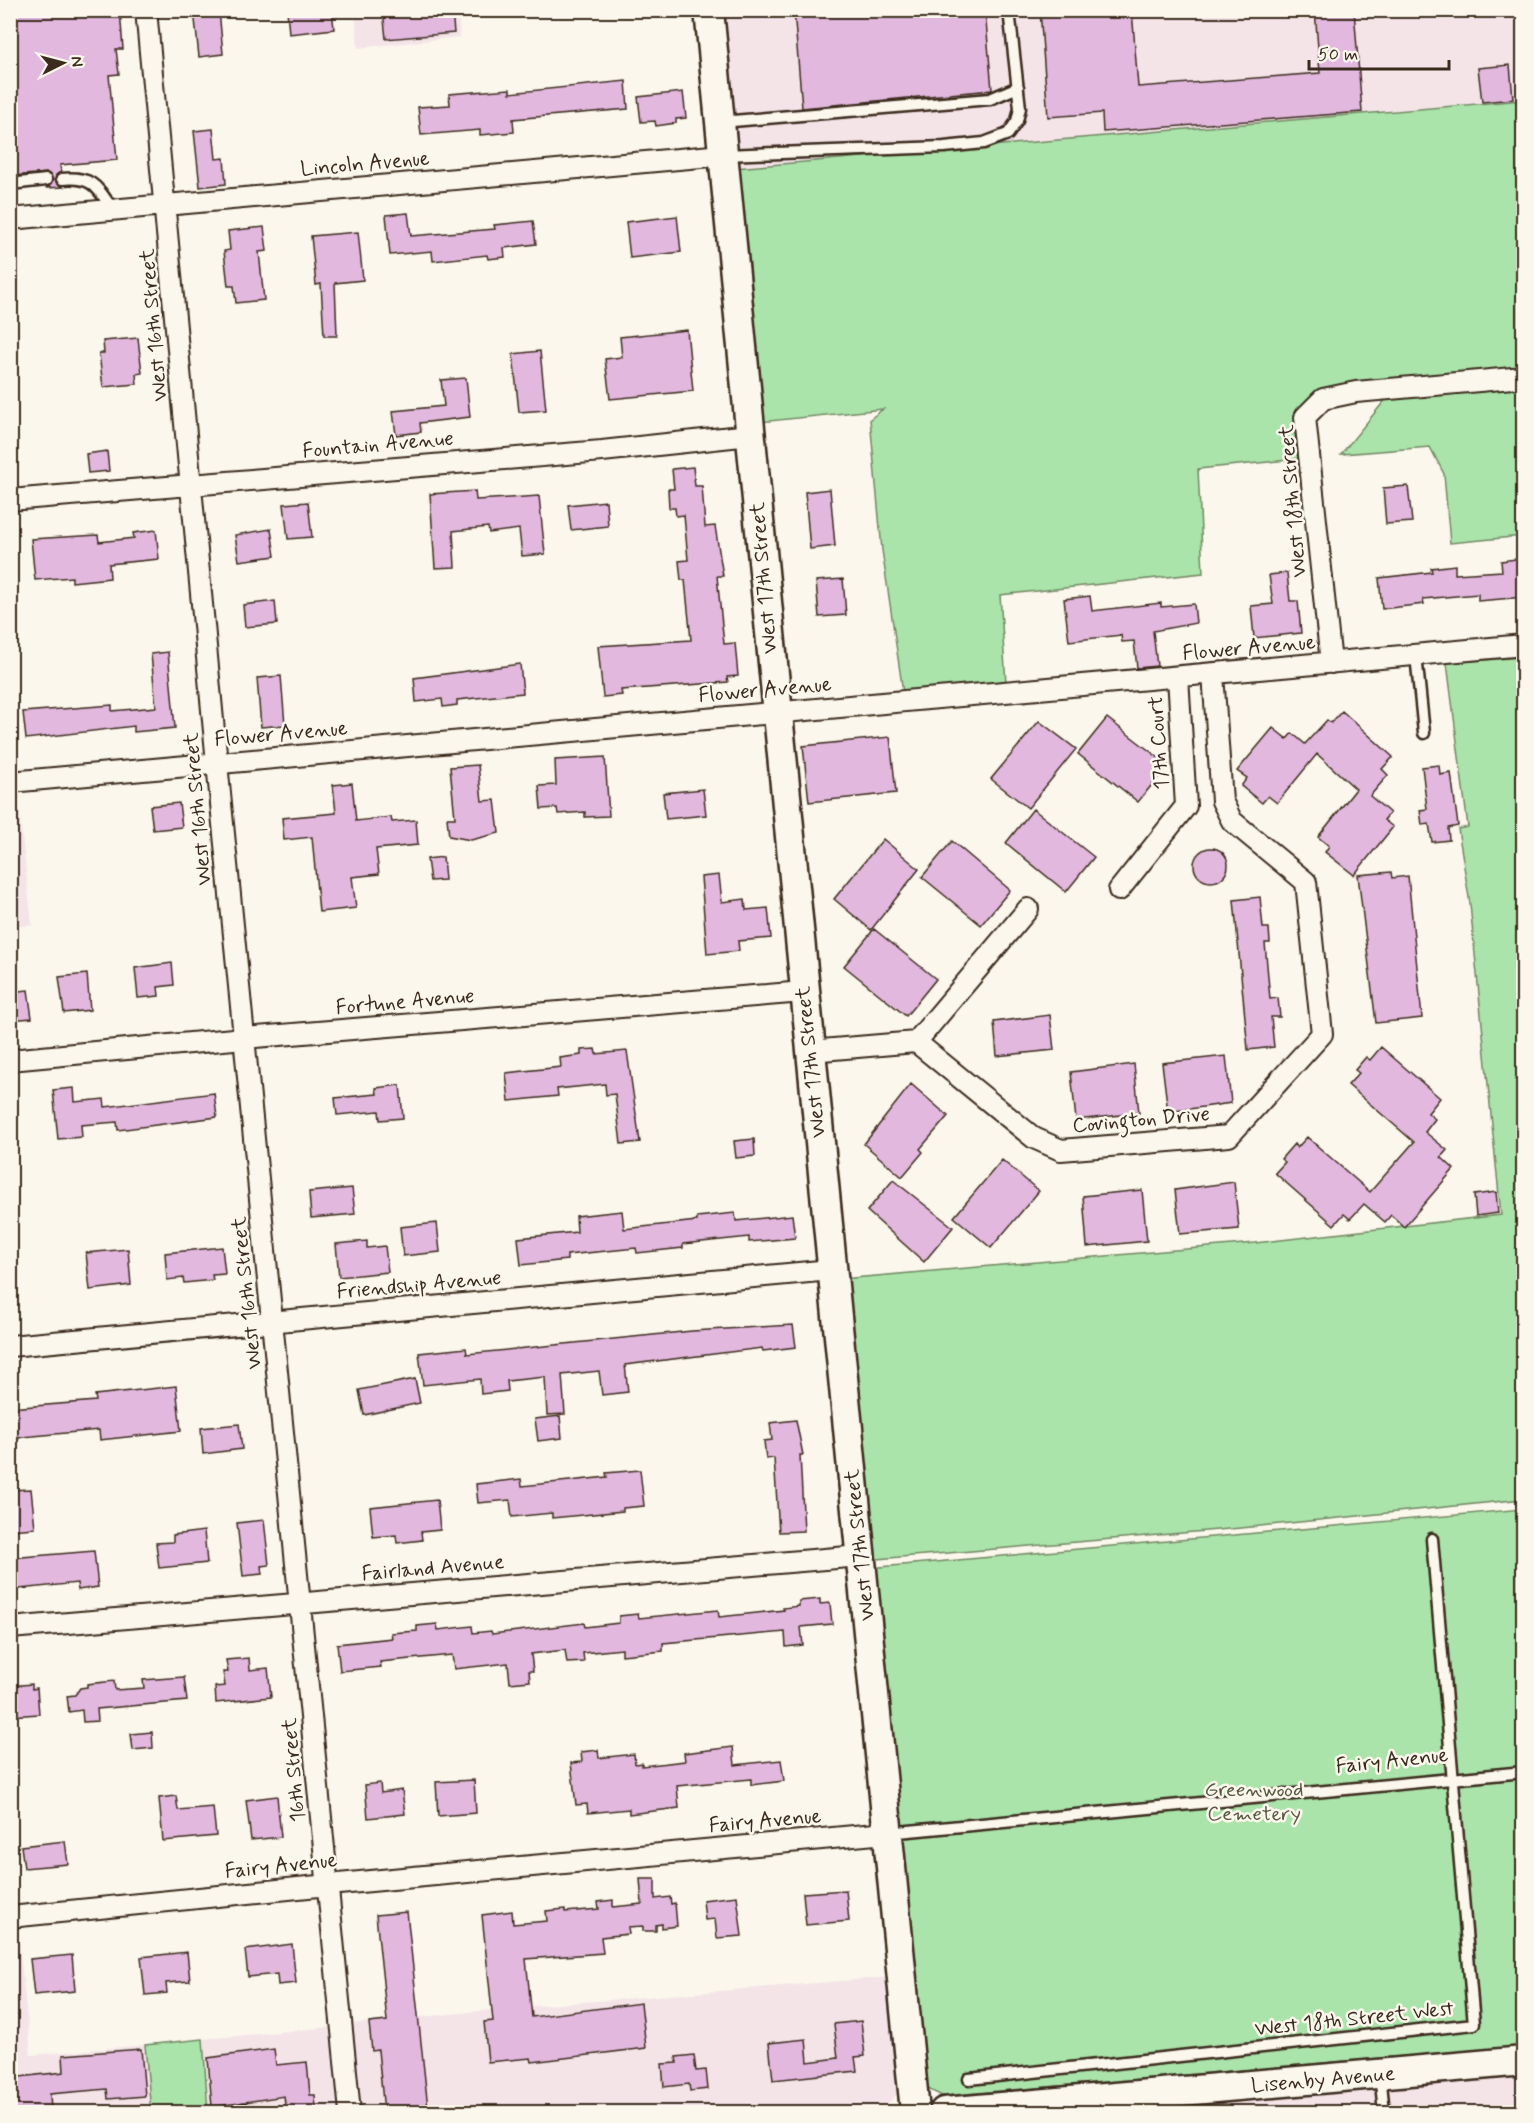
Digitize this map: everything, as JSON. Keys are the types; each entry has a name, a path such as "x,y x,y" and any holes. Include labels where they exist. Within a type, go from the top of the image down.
{"main road":[{"name":"West 17th Street","path":"709,10 803,992 915,2112"},
{"name":"Lisenby Avenue","path":"944,2112 1524,2061"}],"street":[{"name":"West 16th Street","path":"146,10 217,764 301,1602"},
{"name":"Lincoln Avenue","path":"10,219 723,155"},
{"name":"West 18th Street","path":"1331,663 1305,417 1323,399 1356,392 1524,377"},
{"name":"Fountain Avenue","path":"10,500 192,483 591,452 750,435"},
{"name":"Flower Avenue","path":"10,782 1524,645"},
{"name":"Covington Drive","path":"916,1042 1034,1138 1061,1150 1229,1136 1322,1034 1305,882 1232,821 1222,801 1213,674"},
{"name":"17th Court","path":"1119,890 1186,806 1178,677"},
{"path":"810,1051 916,1042 1028,909"},
{"name":"Fortune Avenue","path":"10,1060 244,1038 803,992"},
{"name":"Friendship Avenue","path":"10,1346 831,1270"},
{"name":"Fairland Avenue","path":"10,1628 860,1556"},
{"name":"16th Street","path":"301,1602 350,2112"},
{"name":"Fairy Avenue","path":"10,1917 886,1833"}],"lane":[{"path":"723,155 944,147 984,143 1008,134 1017,121 1020,108 1009,10"},
{"path":"720,122 990,99 1018,87"},
{"path":"62,179 87,179 96,185 113,210"},
{"path":"10,184 46,180"},
{"path":"1416,655 1424,733"},
{"name":"West 18th Street West","path":"969,2079 1474,2024 1432,1539"},
{"name":"Fairy Avenue","path":"886,1833 1524,1772"},
{"path":"1380,2074 1384,2112"}],"shaded area":[{"path":"355,11 458,11 460,37 358,48"},
{"path":"720,11 1523,11 1523,100 735,168"},
{"path":"11,791 17,791 32,925 11,927"},
{"path":"17,1924 31,2055 145,2045 151,2112 11,2112 10,1925"},
{"path":"891,1977 900,2092 886,2105 805,2112 360,2112 352,2024 510,2008"},
{"path":"331,2027 339,2112 209,2112 203,2039"},
{"path":"1523,2075 1523,2112 1163,2112 1163,2106"}],"green space":[{"path":"1523,100 1523,368 1316,393 1301,410 1295,422 1298,459 1198,469 1203,573 1000,595 1006,683 903,692 882,550 870,419 883,409 760,422 735,168"},
{"path":"1523,387 1523,536 1450,543 1444,474 1430,447 1341,454 1386,399"},
{"path":"1523,657 1523,1499 1241,1528 877,1559 872,1565 842,1279 1255,1243 1501,1215 1470,904 1458,829 1468,827 1447,663"},
{"name":"Greenwood Cemetery","path":"1523,1509 1523,2046 942,2096 928,2089 924,2084 869,1568"},
{"path":"203,2039 208,2112 151,2112 145,2045"}],"building":[{"path":"10,10 120,10 123,49 116,49 119,74 109,75 117,160 60,165 61,172 56,175 55,180 63,187 47,188 53,180 48,173 11,176 10,106 18,106 13,57 10,57"},
{"path":"194,10 219,10 223,54 199,57"},
{"path":"287,10 332,10 334,29 289,34"},
{"path":"383,10 452,10 454,33 386,39"},
{"path":"794,10 985,10 992,90 802,108"},
{"path":"1040,10 1132,10 1138,87 1320,73 1315,10 1354,10 1362,112 1103,132 1102,113 1048,117"},
{"path":"1510,65 1513,99 1482,102 1478,68"},
{"path":"626,81 628,109 513,119 514,132 480,135 480,130 421,135 418,107 450,105 449,94 510,89 510,93"},
{"path":"683,92 686,118 676,119 676,123 656,126 655,121 641,122 638,97"},
{"path":"213,129 216,159 224,158 226,184 200,187 194,131"},
{"path":"408,213 411,236 495,229 494,225 533,221 536,244 504,248 505,257 488,259 487,255 433,261 432,251 390,255 386,215"},
{"path":"677,216 681,252 630,258 626,222"},
{"path":"264,227 267,251 259,252 264,300 236,303 234,286 228,286 224,251 230,250 228,231"},
{"path":"358,232 363,280 335,283 337,336 324,336 321,284 316,285 311,236"},
{"path":"687,330 693,391 610,399 605,359 622,357 620,337"},
{"path":"138,338 142,373 136,374 137,384 103,387 99,353 104,353 103,341"},
{"path":"540,351 546,410 519,412 513,354"},
{"path":"466,378 470,417 420,423 421,432 396,435 393,411 444,406 441,380"},
{"path":"107,451 109,471 88,473 86,454"},
{"path":"693,467 695,486 702,486 705,527 715,526 723,576 717,576 724,644 735,643 738,676 727,677 728,682 621,690 622,695 603,697 598,646 691,640 685,580 681,580 679,561 688,560 684,515 676,516 675,508 669,508 668,489 674,489 672,469"},
{"path":"1408,486 1412,522 1386,524 1383,488"},
{"path":"830,489 835,546 810,549 805,492"},
{"path":"475,491 476,500 539,496 545,554 522,556 519,529 489,533 488,527 453,531 455,567 435,568 430,494"},
{"path":"606,501 608,526 571,530 568,505"},
{"path":"308,502 312,537 288,539 284,504"},
{"path":"271,529 275,556 239,561 235,535"},
{"path":"156,530 159,559 109,564 110,578 72,582 72,577 35,580 31,539 98,535 99,542 134,538 133,533"},
{"path":"1524,558 1524,597 1478,601 1478,594 1423,599 1424,604 1382,609 1379,578 1432,572 1431,568 1455,565 1455,574 1502,571 1501,561"},
{"path":"1287,573 1290,601 1298,601 1301,633 1254,638 1251,606 1273,604 1269,575"},
{"path":"843,579 846,615 819,617 816,581"},
{"path":"1090,596 1092,611 1161,603 1161,607 1194,604 1196,623 1153,631 1157,666 1137,668 1134,641 1122,642 1121,635 1069,641 1064,599"},
{"path":"275,601 277,624 245,627 243,605"},
{"path":"168,652 175,728 134,732 134,726 26,739 23,712 112,705 112,711 156,707 151,654"},
{"path":"520,664 523,693 457,700 457,705 443,707 442,699 416,702 414,678"},
{"path":"281,676 285,725 261,727 257,678"},
{"path":"1342,711 1393,757 1382,769 1388,775 1370,796 1390,813 1384,820 1393,827 1354,875 1325,852 1329,846 1318,837 1356,789 1317,754 1277,803 1268,796 1262,803 1241,786 1247,778 1237,771 1273,728 1287,739 1292,733 1305,744 1327,720 1331,723"},
{"path":"1107,718 1168,765 1138,802 1078,754"},
{"path":"1039,721 1076,749 1028,808 991,779"},
{"path":"890,737 896,793 809,802 803,746"},
{"path":"605,757 609,816 585,817 585,812 558,814 557,808 541,809 539,786 556,785 555,760"},
{"path":"478,765 482,801 495,800 499,833 471,840 449,836 447,818 455,818 450,767"},
{"path":"1439,765 1440,775 1451,773 1458,826 1448,828 1449,840 1432,842 1429,824 1422,825 1420,810 1427,809 1422,767"},
{"path":"352,783 356,821 391,817 392,822 416,820 418,845 376,849 379,874 352,877 356,908 319,912 312,837 284,840 282,818 336,813 333,785"},
{"path":"703,789 706,815 666,819 663,793"},
{"path":"179,803 182,827 153,830 150,806"},
{"path":"1033,809 1094,857 1066,892 1006,843"},
{"path":"883,839 919,869 871,930 834,899"},
{"path":"952,841 1010,890 981,925 922,877"},
{"path":"1211,848 1223,853 1228,865 1223,877 1211,882 1199,877 1194,865 1199,853"},
{"path":"443,857 445,880 430,881 427,859"},
{"path":"1391,872 1392,878 1408,876 1422,1018 1376,1023 1358,875"},
{"path":"719,875 722,902 745,899 746,910 768,908 771,938 738,941 739,951 707,954 701,877"},
{"path":"1260,897 1263,928 1269,928 1270,943 1265,943 1270,999 1278,998 1280,1017 1271,1017 1274,1047 1248,1050 1234,900"},
{"path":"874,929 936,979 906,1016 844,966"},
{"path":"172,963 174,985 158,987 159,996 138,998 135,968"},
{"path":"87,974 90,1010 64,1013 59,977"},
{"path":"28,990 32,1018 10,1020 10,992"},
{"path":"1050,1015 1054,1050 997,1056 994,1022"},
{"path":"1381,1047 1440,1098 1428,1113 1435,1119 1425,1132 1447,1150 1441,1157 1454,1169 1404,1227 1391,1215 1385,1222 1364,1204 1350,1219 1344,1214 1334,1225 1275,1173 1285,1162 1281,1159 1294,1144 1297,1148 1307,1137 1370,1192 1414,1142 1348,1085 1359,1073 1355,1070 1366,1057 1370,1060"},
{"path":"595,1049 596,1054 627,1051 640,1142 621,1144 615,1094 606,1095 605,1084 557,1089 558,1096 509,1101 506,1073 561,1067 560,1058 581,1055 581,1050"},
{"path":"1226,1056 1231,1103 1168,1112 1162,1063"},
{"path":"1134,1064 1139,1113 1076,1120 1071,1072"},
{"path":"911,1084 948,1116 920,1149 923,1152 902,1177 864,1144"},
{"path":"400,1085 403,1118 380,1120 379,1111 337,1115 335,1098 377,1094 376,1088"},
{"path":"74,1088 75,1102 104,1099 105,1107 214,1093 217,1117 118,1130 117,1122 81,1125 82,1137 58,1139 53,1090"},
{"path":"754,1139 755,1156 736,1158 734,1141"},
{"path":"1002,1160 1039,1191 991,1248 954,1217"},
{"path":"893,1180 953,1227 924,1262 867,1211"},
{"path":"1234,1182 1239,1229 1180,1234 1175,1190"},
{"path":"352,1188 355,1214 311,1218 309,1192"},
{"path":"1142,1190 1147,1241 1087,1247 1083,1196"},
{"path":"1496,1192 1498,1213 1476,1216 1474,1195"},
{"path":"622,1211 624,1229 697,1221 697,1217 735,1213 736,1221 792,1215 795,1238 749,1242 749,1237 683,1244 683,1248 637,1253 636,1248 567,1255 567,1260 521,1265 518,1238 577,1232 576,1216"},
{"path":"437,1223 440,1252 403,1256 400,1227"},
{"path":"367,1241 367,1248 385,1246 388,1272 339,1277 336,1244"},
{"path":"222,1247 225,1274 212,1275 213,1280 184,1283 183,1278 167,1280 165,1253"},
{"path":"128,1249 131,1285 90,1290 86,1253"},
{"path":"793,1325 796,1347 763,1351 762,1348 625,1365 628,1392 602,1395 599,1371 562,1375 565,1414 547,1415 545,1377 507,1381 508,1391 481,1394 480,1379 423,1385 419,1353 466,1348 467,1354 692,1331"},
{"path":"415,1379 420,1403 364,1415 359,1390"},
{"path":"176,1386 181,1431 100,1440 99,1430 22,1437 10,1442 10,1408 96,1401 95,1395"},
{"path":"560,1416 562,1438 538,1441 535,1419"},
{"path":"796,1420 803,1455 800,1455 804,1531 779,1532 774,1458 766,1459 764,1441 772,1440 770,1423"},
{"path":"239,1424 242,1449 203,1454 201,1428"},
{"path":"640,1470 644,1506 623,1508 623,1511 552,1518 552,1513 512,1517 510,1500 478,1503 476,1484 521,1479 522,1486 607,1477 606,1473"},
{"path":"31,1489 35,1528 10,1530 10,1490"},
{"path":"437,1500 440,1530 421,1532 422,1540 397,1543 396,1535 373,1537 370,1507"},
{"path":"264,1520 269,1565 261,1566 262,1574 243,1576 237,1523"},
{"path":"204,1531 207,1563 159,1568 156,1543 173,1542 173,1535"},
{"path":"94,1551 98,1587 78,1590 77,1583 10,1590 10,1558"},
{"path":"820,1599 820,1604 830,1603 832,1624 801,1627 803,1645 786,1647 785,1632 663,1643 663,1651 622,1655 622,1649 583,1653 584,1662 567,1663 565,1650 531,1654 533,1671 529,1671 530,1681 510,1683 508,1663 454,1669 452,1655 380,1662 381,1667 340,1671 337,1644 392,1638 391,1633 417,1631 417,1626 437,1624 438,1630 472,1626 473,1633 491,1631 492,1634 584,1623 585,1627 619,1623 619,1616 638,1614 639,1618 718,1610 719,1617 784,1610 783,1608 799,1606 799,1601"},
{"path":"249,1658 250,1670 268,1668 271,1697 216,1703 215,1687 225,1686 223,1672 228,1672 226,1660"},
{"path":"184,1677 187,1701 97,1709 98,1721 83,1722 82,1710 69,1712 67,1696 75,1695 80,1688 87,1687 87,1684 114,1681 115,1690 144,1688 143,1680"},
{"path":"32,1684 32,1689 37,1688 39,1714 10,1716 10,1686"},
{"path":"152,1732 153,1748 133,1750 131,1734"},
{"path":"733,1747 735,1765 781,1760 784,1781 751,1785 751,1779 677,1786 679,1808 629,1814 629,1809 588,1813 587,1804 576,1805 571,1763 582,1762 581,1752 598,1750 599,1758 634,1754 635,1764 642,1763 642,1766 685,1761 684,1753"},
{"path":"474,1780 476,1813 438,1816 436,1782"},
{"path":"380,1783 381,1793 402,1790 405,1814 368,1818 365,1785"},
{"path":"176,1796 178,1810 213,1807 216,1836 163,1841 159,1798"},
{"path":"277,1796 281,1837 251,1840 246,1800"},
{"path":"65,1841 68,1864 24,1868 21,1846"},
{"path":"640,1879 655,1879 655,1899 670,1897 671,1904 675,1903 677,1926 662,1928 662,1924 656,1925 656,1931 643,1931 643,1926 628,1927 629,1934 601,1937 603,1953 526,1959 532,2017 641,2003 646,2048 532,2062 531,2058 488,2062 484,2022 493,2021 482,1915 512,1911 513,1924 547,1921 546,1911 599,1909 598,1902 613,1900 613,1907 642,1904"},
{"path":"846,1890 849,1921 806,1925 803,1893"},
{"path":"737,1896 742,1936 717,1938 715,1919 705,1920 703,1900"},
{"path":"407,1912 428,2108 384,2112 378,2050 372,2051 369,2023 387,2021 376,1915"},
{"path":"292,1944 296,1983 278,1985 277,1974 248,1977 245,1950"},
{"path":"187,1952 190,1981 166,1983 167,1993 145,1995 141,1957"},
{"path":"72,1955 75,1991 34,1995 30,1959"},
{"path":"861,2021 865,2056 855,2057 857,2071 773,2080 769,2043 806,2039 808,2062 838,2058 834,2024"},
{"path":"141,2049 145,2096 108,2099 107,2089 50,2094 51,2111 10,2112 10,2078 64,2072 63,2055"},
{"path":"274,2049 276,2065 307,2062 310,2095 315,2095 316,2111 286,2112 284,2096 212,2107 208,2058"},
{"path":"694,2055 696,2071 706,2070 708,2089 690,2091 689,2084 664,2087 662,2064 677,2063 676,2057"}]}
